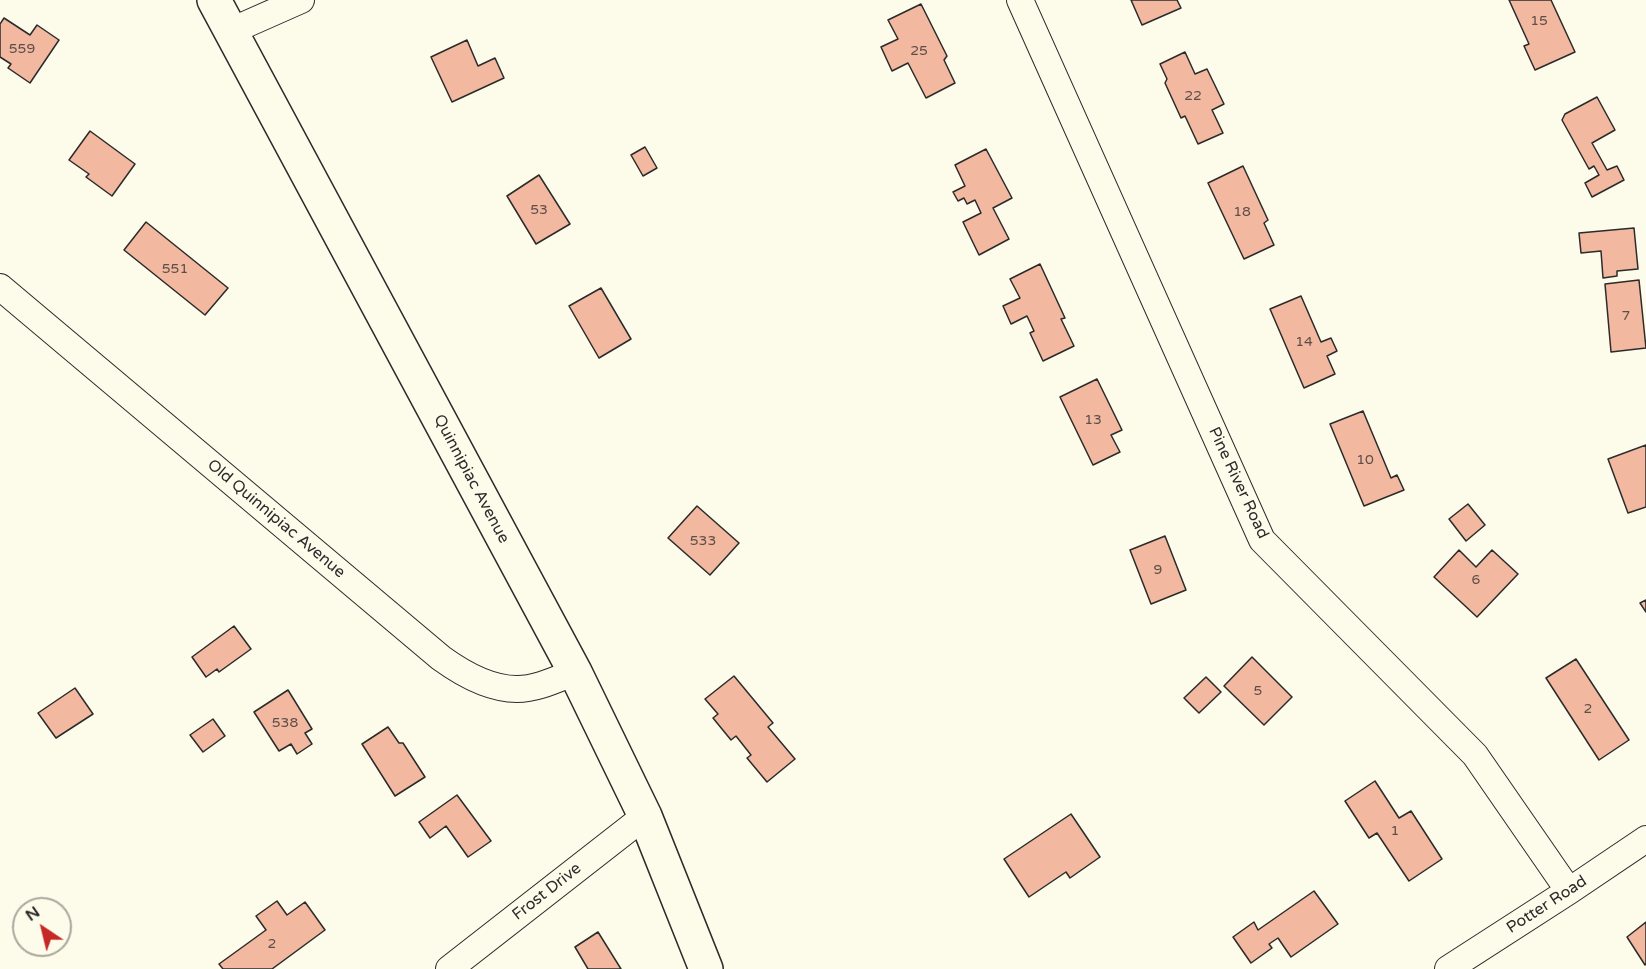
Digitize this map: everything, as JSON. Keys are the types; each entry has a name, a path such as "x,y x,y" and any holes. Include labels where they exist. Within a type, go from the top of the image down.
{"main road":[{"name":"Quinnipiac Avenue","path":"214,0 575,672 645,816 706,969"}],"street":[{"path":"231,31 301,0"},
{"name":"Pine River Road","path":"1020,0 1262,540 1475,755 1569,891"},
{"name":"Old Quinnipiac Avenue","path":"0,288 441,658 464,674 489,684 518,689 546,683 575,672"},
{"name":"Frost Drive","path":"449,969 645,816"},
{"name":"Potter Road","path":"1448,969 1646,839"}],"building":[{"path":"1131,0 1177,0 1181,8 1142,25"},
{"path":"1509,0 1551,0 1575,52 1535,70 1524,46 1529,44"},
{"path":"921,4 947,56 944,60 955,83 926,98 908,63 892,71 881,47 898,39 888,20"},
{"path":"4,18 30,35 37,25 59,40 30,83 8,68 11,64 0,57 0,24"},
{"path":"467,40 478,66 495,58 504,78 452,102 431,57"},
{"path":"1185,52 1195,74 1207,69 1224,104 1212,110 1223,133 1198,144 1185,116 1181,118 1165,83 1167,79 1160,64"},
{"path":"1597,97 1615,130 1592,143 1607,170 1617,166 1624,180 1592,197 1585,183 1599,175 1594,166 1589,169 1562,120 1565,114"},
{"path":"90,131 135,164 112,196 86,177 89,174 69,160"},
{"path":"645,147 657,168 643,176 631,155"},
{"path":"986,149 1012,198 993,208 1009,239 979,255 963,222 981,213 975,200 967,204 964,198 958,201 953,192 965,186 955,165"},
{"path":"1243,166 1268,220 1264,223 1274,245 1244,259 1208,183"},
{"path":"539,175 570,224 536,244 507,196"},
{"path":"146,222 228,288 205,315 124,250"},
{"path":"1634,228 1638,269 1617,271 1617,276 1603,278 1601,251 1581,253 1579,233"},
{"path":"1040,264 1065,318 1061,319 1074,346 1043,361 1030,333 1034,331 1027,316 1011,324 1003,306 1020,298 1010,279"},
{"path":"1639,280 1646,348 1611,352 1605,284"},
{"path":"601,288 631,339 599,358 569,306"},
{"path":"1301,296 1321,342 1331,338 1337,351 1327,356 1335,374 1304,388 1270,309"},
{"path":"1097,379 1122,430 1111,435 1120,452 1093,465 1060,397"},
{"path":"1363,411 1391,478 1397,475 1404,490 1364,506 1330,424"},
{"path":"1646,445 1646,507 1628,513 1608,459"},
{"path":"1468,504 1485,525 1466,541 1449,519"},
{"path":"697,506 739,543 710,575 668,538"},
{"path":"1165,536 1186,590 1151,604 1130,550"},
{"path":"1459,550 1476,567 1492,550 1518,574 1477,617 1434,577"},
{"path":"1646,600 1646,612 1640,603"},
{"path":"234,626 251,649 219,672 217,669 206,677 192,657"},
{"path":"1252,657 1292,697 1264,725 1224,686"},
{"path":"1576,659 1629,740 1599,760 1546,678"},
{"path":"734,676 773,723 768,727 795,759 767,782 747,758 751,755 736,736 731,740 713,718 718,714 705,699"},
{"path":"1206,677 1221,692 1199,713 1184,698"},
{"path":"75,688 93,714 56,738 38,713"},
{"path":"288,690 312,729 305,733 312,744 297,754 291,744 279,751 254,712"},
{"path":"213,719 225,736 203,752 190,735"},
{"path":"388,727 399,743 403,743 425,777 395,796 362,744"},
{"path":"1375,781 1399,818 1411,811 1442,859 1409,881 1377,833 1369,838 1345,801"},
{"path":"457,795 491,841 468,857 446,826 430,838 419,822"},
{"path":"1071,814 1100,857 1070,878 1066,872 1029,897 1004,859"},
{"path":"1314,891 1338,924 1291,957 1278,938 1269,944 1272,948 1251,963 1233,937 1254,922 1258,930"},
{"path":"277,901 287,915 305,902 325,930 272,969 223,969 219,964 266,930 256,916"},
{"path":"1646,922 1646,964 1645,965 1627,937"},
{"path":"598,932 621,969 588,969 575,947"}]}
